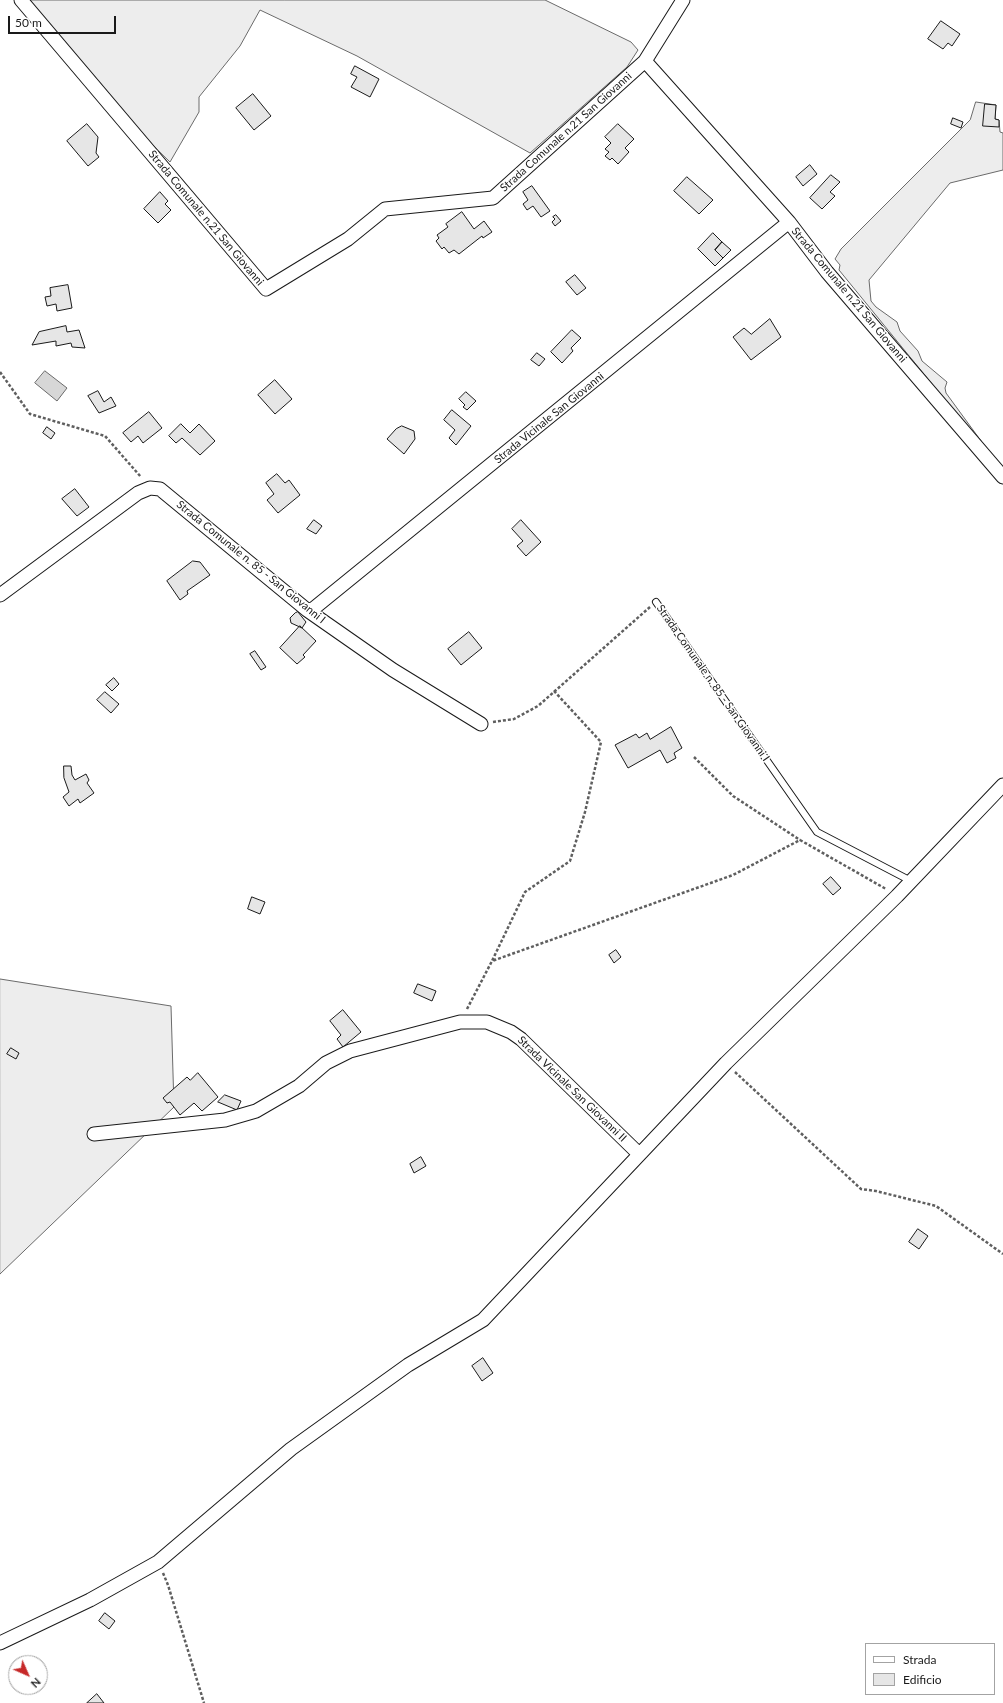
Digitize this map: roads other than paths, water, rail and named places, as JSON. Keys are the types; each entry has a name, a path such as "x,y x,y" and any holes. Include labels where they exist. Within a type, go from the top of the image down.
{"street":[{"name":"Strada Comunale n.21 San Giovanni","path":"21,0 266,289 348,239 385,209 493,198 645,61 658,38 674,17 683,0"},
{"name":"Strada Comunale n.21 San Giovanni","path":"645,61 789,222 833,278 1003,477"},
{"name":"Strada Vicinale San Giovanni","path":"307,610 314,609 789,222"},
{"name":"Strada Comunale n. 85 - San Giovanni I","path":"0,595 138,493 150,488 160,489 307,610 393,670 481,724"},
{"path":"0,1643 90,1600 158,1562 291,1448 408,1365 483,1320 726,1063 897,896 1003,785"},
{"name":"Strada Vicinale San Giovanni II","path":"94,1134 225,1120 256,1111 299,1086 326,1063 350,1052 460,1022 487,1022 511,1032 521,1039 639,1154"}],"lane":[{"name":"Strada Comunale n. 85 - San Giovanni I","path":"656,602 817,832 911,881"}]}
